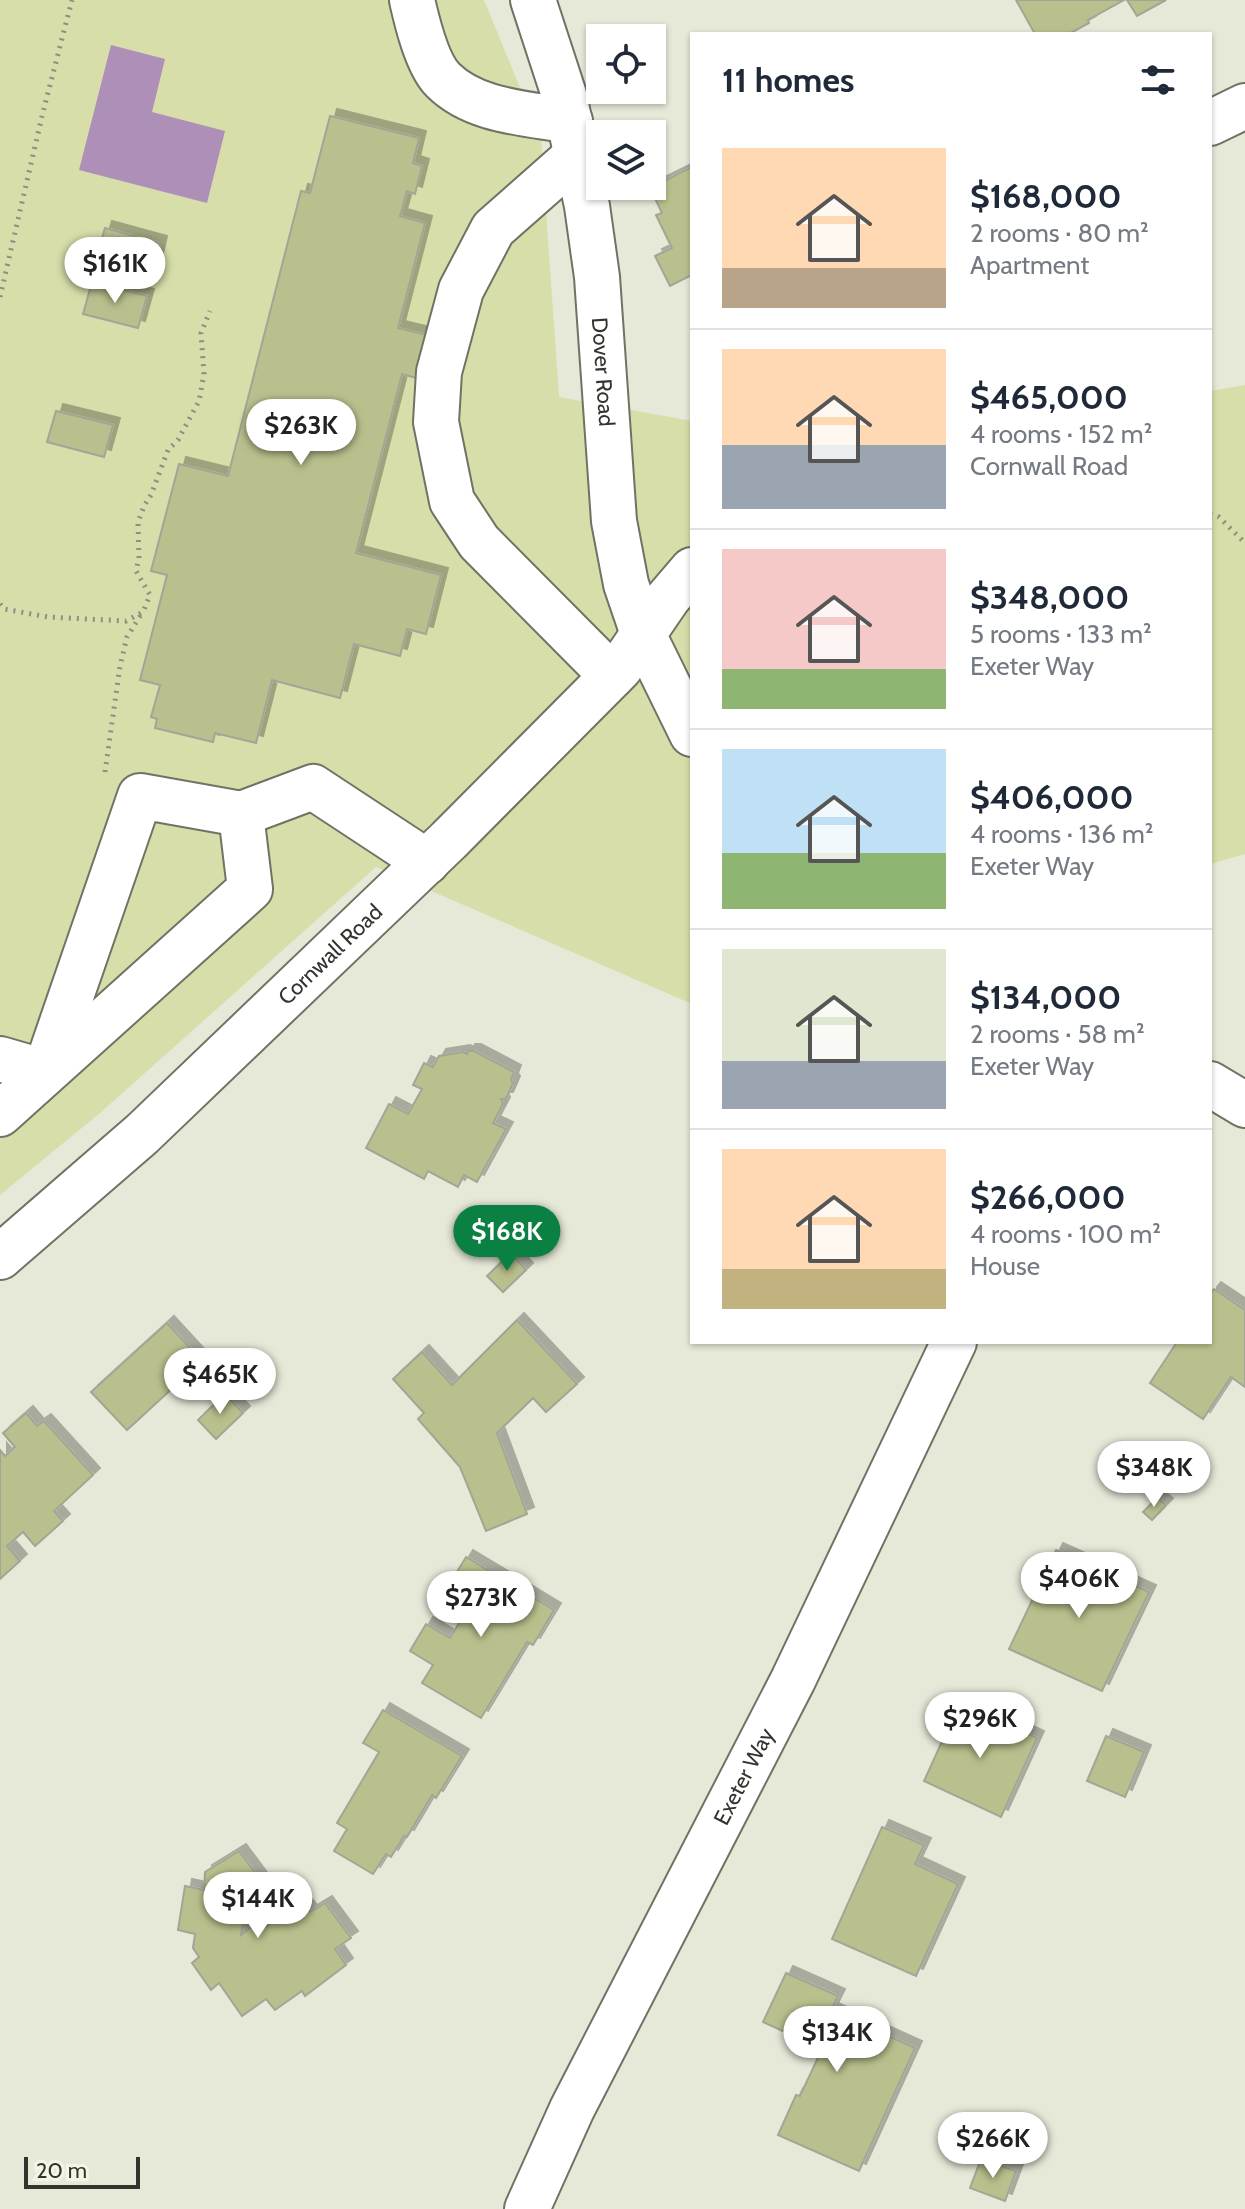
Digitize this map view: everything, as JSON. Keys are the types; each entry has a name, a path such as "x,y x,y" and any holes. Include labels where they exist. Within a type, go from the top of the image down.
{"street":[{"path":"412,0 420,37 441,79 476,103 574,138 493,229 467,277 439,372 436,422 452,501 479,542 612,676"},
{"name":"Dover Road","path":"533,0 574,138 597,277 614,521 626,584 643,634 690,730"},
{"path":"1212,122 1245,106"},
{"name":"Cornwall Road","path":"0,1257 142,1134 427,862 612,676 690,572"},
{"path":"45,1072 140,796 241,814 313,787 427,862"},
{"path":"0,1114 250,889 241,814"},
{"path":"0,1059 45,1072"},
{"path":"1212,1085 1245,1105"},
{"name":"Exeter Way","path":"527,2209 572,2109 793,1680 953,1344"}],"path":[{"path":"0,297 72,0"},
{"path":"140,796 104,771 111,746 120,666 127,637 150,595 136,571 139,558 138,522 168,450 178,440 199,401 204,374 201,333 210,311"},
{"path":"1212,515 1219,517 1245,543"},
{"path":"0,604 4,609 48,617 126,621 143,612"}],"green space":[{"path":"0,0 484,0 541,139 559,397 690,421 690,1003 376,867 100,1113 0,1195"},
{"path":"1245,385 1245,854 1212,863 1212,391"}],"shaded area":[{"path":"111,45 165,59 152,112 225,131 207,203 79,170"}],"building":[{"path":"1016,0 1124,0 1073,32 1034,32"},
{"path":"1127,0 1166,0 1137,16"},
{"path":"330,116 419,138 413,163 422,166 415,194 407,191 400,216 425,223 398,328 427,335 416,378 402,374 356,553 441,575 426,634 407,629 400,656 354,644 340,698 272,680 256,743 215,733 213,742 155,728 157,719 151,717 160,685 140,680 167,575 151,571 179,464 228,476 301,191 310,193"},
{"path":"690,168 690,276 670,286 655,256 672,248 656,215 662,213 656,200 666,200 666,180"},
{"path":"105,228 160,243 153,274 96,258"},
{"path":"92,282 147,296 138,328 83,314"},
{"path":"56,411 113,425 104,457 47,442"},
{"path":"474,1051 514,1072 513,1083 506,1099 501,1099 503,1104 493,1123 506,1129 477,1182 464,1175 458,1187 428,1171 424,1179 366,1148 389,1104 408,1114 422,1089 413,1085 424,1063 433,1067 439,1056 467,1054"},
{"path":"511,1253 526,1270 503,1292 487,1276"},
{"path":"1214,1289 1245,1310 1245,1387 1231,1377 1203,1419 1150,1383 1176,1344 1212,1344"},
{"path":"517,1320 577,1384 546,1412 533,1398 497,1433 527,1514 486,1531 460,1467 418,1419 424,1413 393,1379 422,1352 452,1385"},
{"path":"167,1323 202,1361 127,1430 91,1392"},
{"path":"225,1394 243,1413 216,1439 198,1420"},
{"path":"26,1413 37,1426 44,1421 93,1475 54,1511 63,1521 35,1546 23,1532 7,1546 20,1561 0,1579 0,1450 5,1456 15,1447 3,1433"},
{"path":"1157,1498 1166,1505 1152,1520 1143,1512"},
{"path":"1056,1550 1149,1592 1102,1691 1009,1649"},
{"path":"466,1557 554,1610 533,1645 527,1642 481,1718 422,1683 433,1665 410,1651 426,1624 450,1638 473,1600 449,1585"},
{"path":"960,1702 1037,1738 1001,1817 924,1781"},
{"path":"383,1710 462,1756 436,1798 432,1795 407,1837 404,1836 391,1857 386,1854 373,1874 334,1851 347,1829 337,1823 379,1752 363,1743"},
{"path":"1106,1736 1144,1752 1125,1797 1087,1781"},
{"path":"882,1827 924,1845 915,1864 958,1884 916,1976 832,1939"},
{"path":"239,1851 268,1890 246,1907 241,1935 256,1923 261,1930 301,1900 310,1912 325,1903 351,1938 335,1949 346,1965 305,1996 302,1991 275,2010 266,1999 242,2016 219,1983 211,1990 192,1963 199,1957 193,1948 195,1934 178,1930 185,1886 204,1890 205,1872"},
{"path":"786,1973 838,1996 831,2010 915,2048 859,2171 778,2135 822,2049 763,2022"},
{"path":"981,2159 1016,2171 1005,2201 970,2188"}]}
